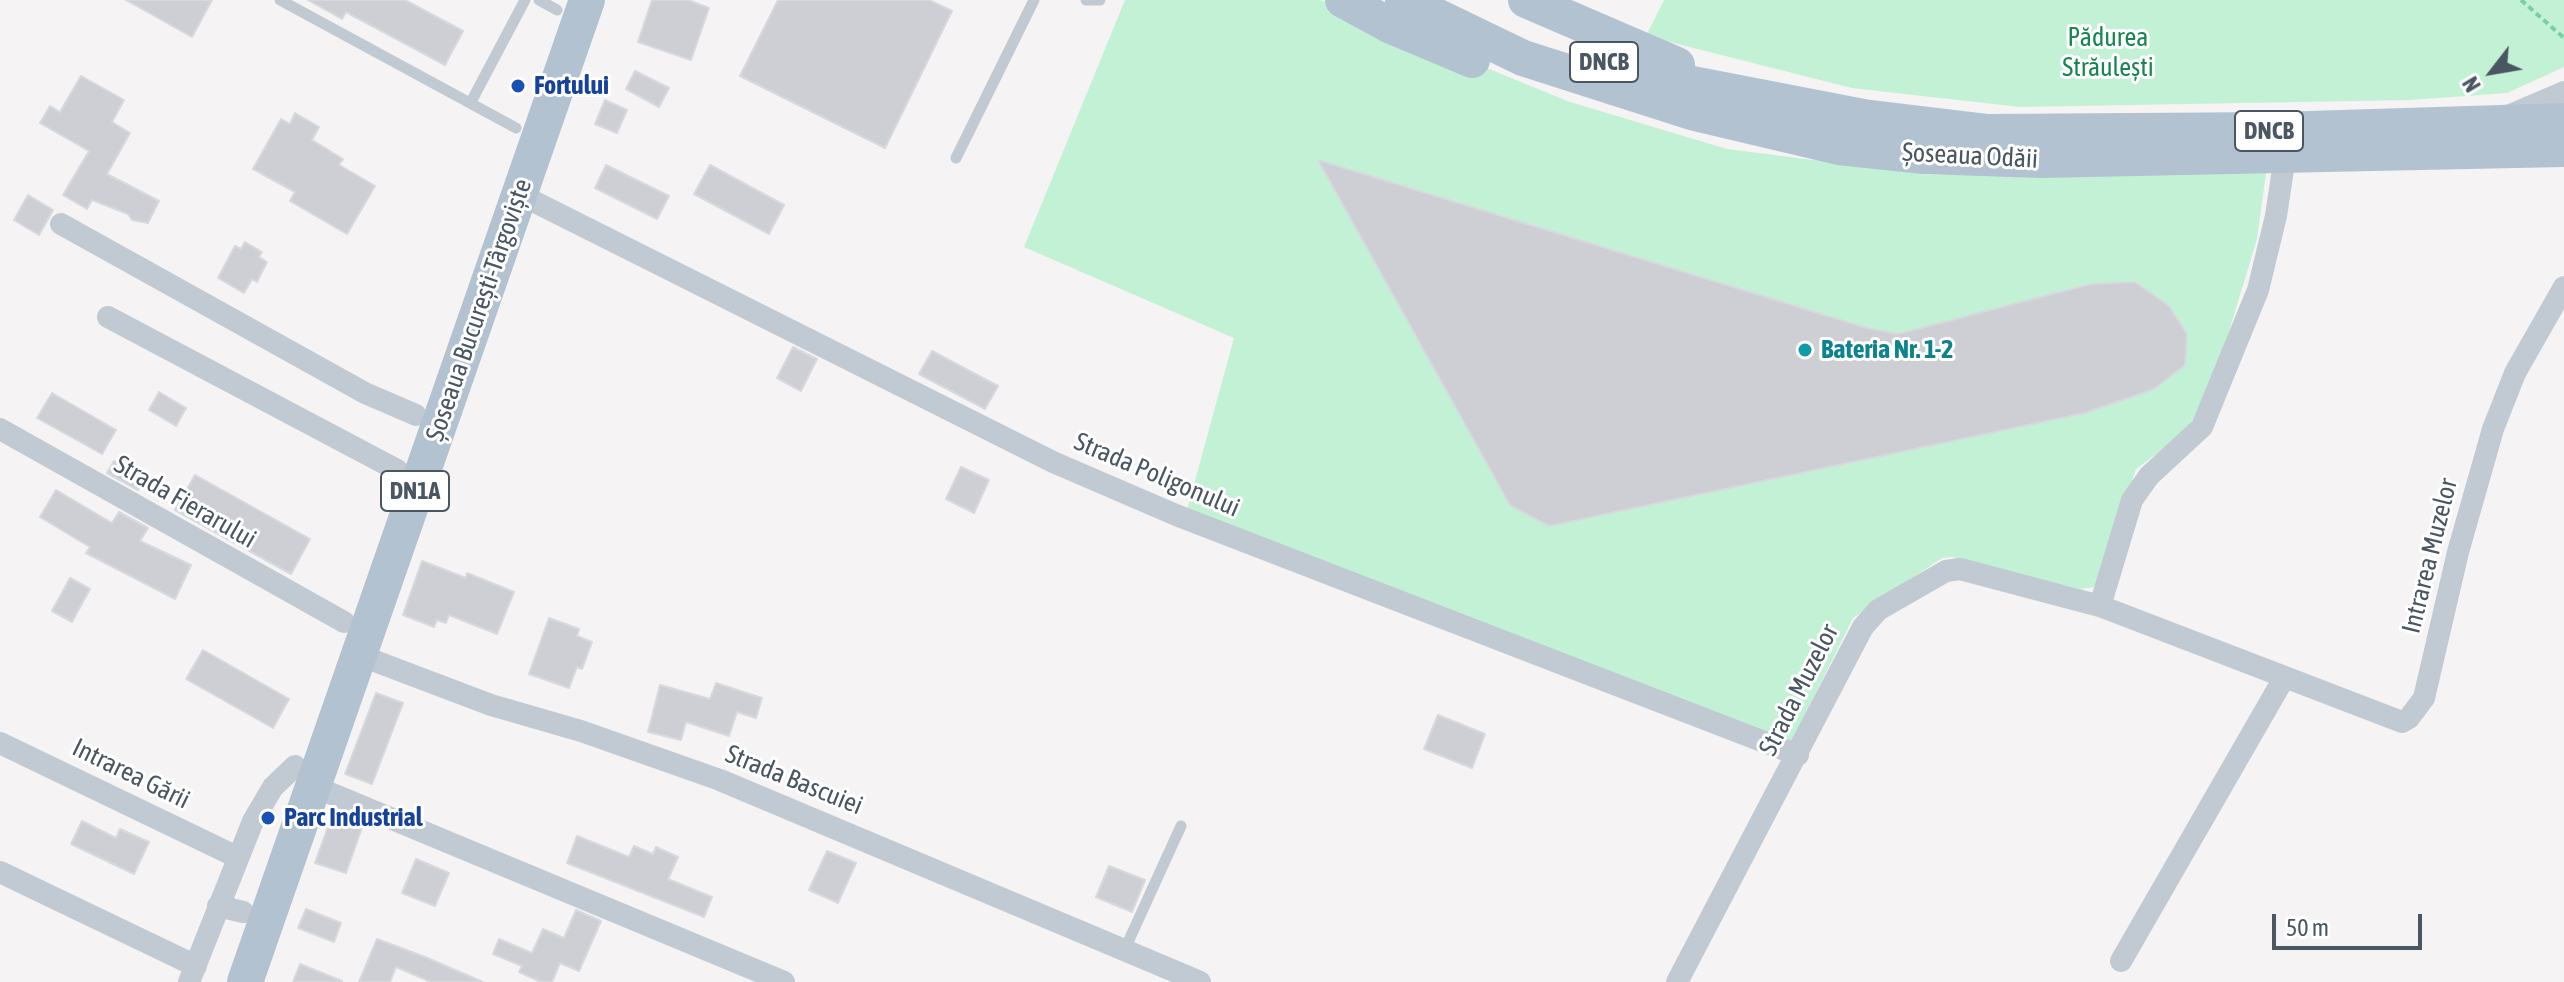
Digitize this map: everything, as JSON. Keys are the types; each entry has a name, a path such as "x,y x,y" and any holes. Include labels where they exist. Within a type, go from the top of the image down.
{"main road":[{"path":"1343,0 1391,26 1565,97 1695,113"},
{"name":"Șoseaua Odăii","path":"1403,0 1523,58 1695,113 1839,147 1923,156 2042,160 2564,149"},
{"name":"Șoseaua Odăii","path":"1456,0 1549,42 1645,76 1863,117 1988,132 2278,130 2564,121"},
{"path":"1526,0 1621,44 1760,96"},
{"name":"Șoseaua București-Târgoviște","path":"245,982 344,622 516,128 554,2"},
{"name":"Șoseaua București-Târgoviște","path":"201,977 231,909 304,776 359,655 519,194 554,2"}],"street":[{"path":"2490,123 2564,92"},
{"path":"2100,606 2132,500 2149,476 2202,427 2242,331 2268,254 2285,156"},
{"name":"Strada Poligonului","path":"519,194 959,417 1067,468 1176,515 1798,755"},
{"path":"61,224 365,393 416,415"},
{"name":"Intrarea Muzelor","path":"2100,606 2402,722 2416,712 2424,698 2458,552 2493,429 2515,373 2564,287"},
{"path":"108,317 397,470"},
{"name":"Strada Fierarului","path":"0,429 344,622"},
{"name":"Strada Muzelor","path":"1677,982 1870,617 1932,576 1960,569 2100,606"},
{"name":"Strada Bascuiei","path":"359,655 491,705 581,731 720,780 1200,982"},
{"path":"2121,961 2284,678"},
{"name":"Intrarea Gării","path":"0,743 237,857"},
{"path":"231,909 237,857 273,787 304,776 784,982"},
{"path":"0,872 201,977"}],"lane":[{"path":"280,0 516,128"},
{"path":"956,158 1034,0"},
{"path":"1086,0 1100,0"},
{"path":"471,102 554,2"},
{"path":"1124,951 1181,826"}],"path":[{"path":"2521,0 2564,38"}],"green space":[{"path":"1125,0 1320,0 1570,102 1727,149 1930,175 2266,173 2257,239 2210,394 2183,434 2136,469 2099,583 2080,589 1952,557 1942,558 1853,618 1787,751 1187,510 1234,338 1024,247"},
{"name":"Pădurea Străulești","path":"1664,0 2564,0 2564,67 2507,93 2410,100 2020,107 1852,88 1646,36"}],"building":[{"path":"126,0 212,0 192,37"},
{"path":"308,0 405,0 463,31 445,65 346,12 342,19"},
{"path":"652,0 688,0 709,8 691,60 638,42"},
{"path":"778,0 929,0 952,11 885,148 740,76"},
{"path":"635,71 669,88 659,107 626,89"},
{"path":"81,76 124,100 112,122 130,133 107,174 159,201 148,223 132,220 128,214 92,200 87,209 63,195 89,151 40,123 50,106 60,112"},
{"path":"605,100 627,110 617,133 595,124"},
{"path":"295,113 319,127 312,140 343,159 339,165 375,186 347,234 290,201 295,192 253,169 281,119 290,124"},
{"name":"Bateria Nr. 1-2","path":"1318,160 1867,328 1898,334 2091,284 2135,282 2169,306 2187,334 2185,365 2154,389 2085,413 1549,526 1510,505"},
{"path":"606,165 669,196 657,219 595,188"},
{"path":"710,165 784,205 769,234 694,194"},
{"path":"28,195 53,210 39,235 14,220"},
{"path":"245,242 262,252 259,257 267,262 257,282 252,279 244,293 218,278 235,246 241,249"},
{"path":"793,347 817,359 801,391 777,378"},
{"path":"932,351 998,386 985,409 919,374"},
{"path":"159,392 186,408 176,426 149,410"},
{"path":"52,393 116,430 102,454 37,418"},
{"path":"114,461 145,478 138,490 107,473"},
{"path":"961,467 989,480 974,513 946,499"},
{"path":"195,475 310,539 291,574 175,510"},
{"path":"56,490 112,523 119,512 148,528 140,541 191,565 175,599 86,553 90,547 40,517"},
{"path":"422,561 466,578 467,573 514,592 497,634 449,615 446,623 437,620 434,627 403,615"},
{"path":"70,578 90,589 72,622 52,611"},
{"path":"549,618 579,629 577,636 592,642 582,669 577,667 569,688 529,674"},
{"path":"203,650 289,699 273,728 186,679"},
{"path":"716,683 762,698 756,718 737,712 729,736 686,722 681,740 648,732 660,685 710,699"},
{"path":"376,693 403,703 372,784 345,774"},
{"path":"1438,715 1485,734 1472,768 1424,749"},
{"path":"334,810 364,822 346,873 315,863"},
{"path":"82,821 116,838 120,829 149,842 134,874 71,844"},
{"path":"577,836 629,857 634,846 653,854 656,847 678,857 668,879 712,897 704,917 567,863"},
{"path":"827,851 856,863 838,903 809,890"},
{"path":"416,859 449,873 435,906 402,893"},
{"path":"1109,866 1145,880 1132,912 1096,897"},
{"path":"306,909 341,923 334,942 298,928"},
{"path":"576,910 601,921 579,971 560,963 552,982 541,982 519,972 522,966 493,954 499,939 532,953 543,929 564,938"},
{"path":"377,939 483,982 431,982 396,967 390,982 359,982"},
{"path":"300,964 342,981 342,982 293,982"}],"place":[{"name":"Fortului","path":"518,86"},
{"name":"Bateria Nr. 1-2","path":"1805,350"},
{"name":"Parc Industrial","path":"268,818"}]}
